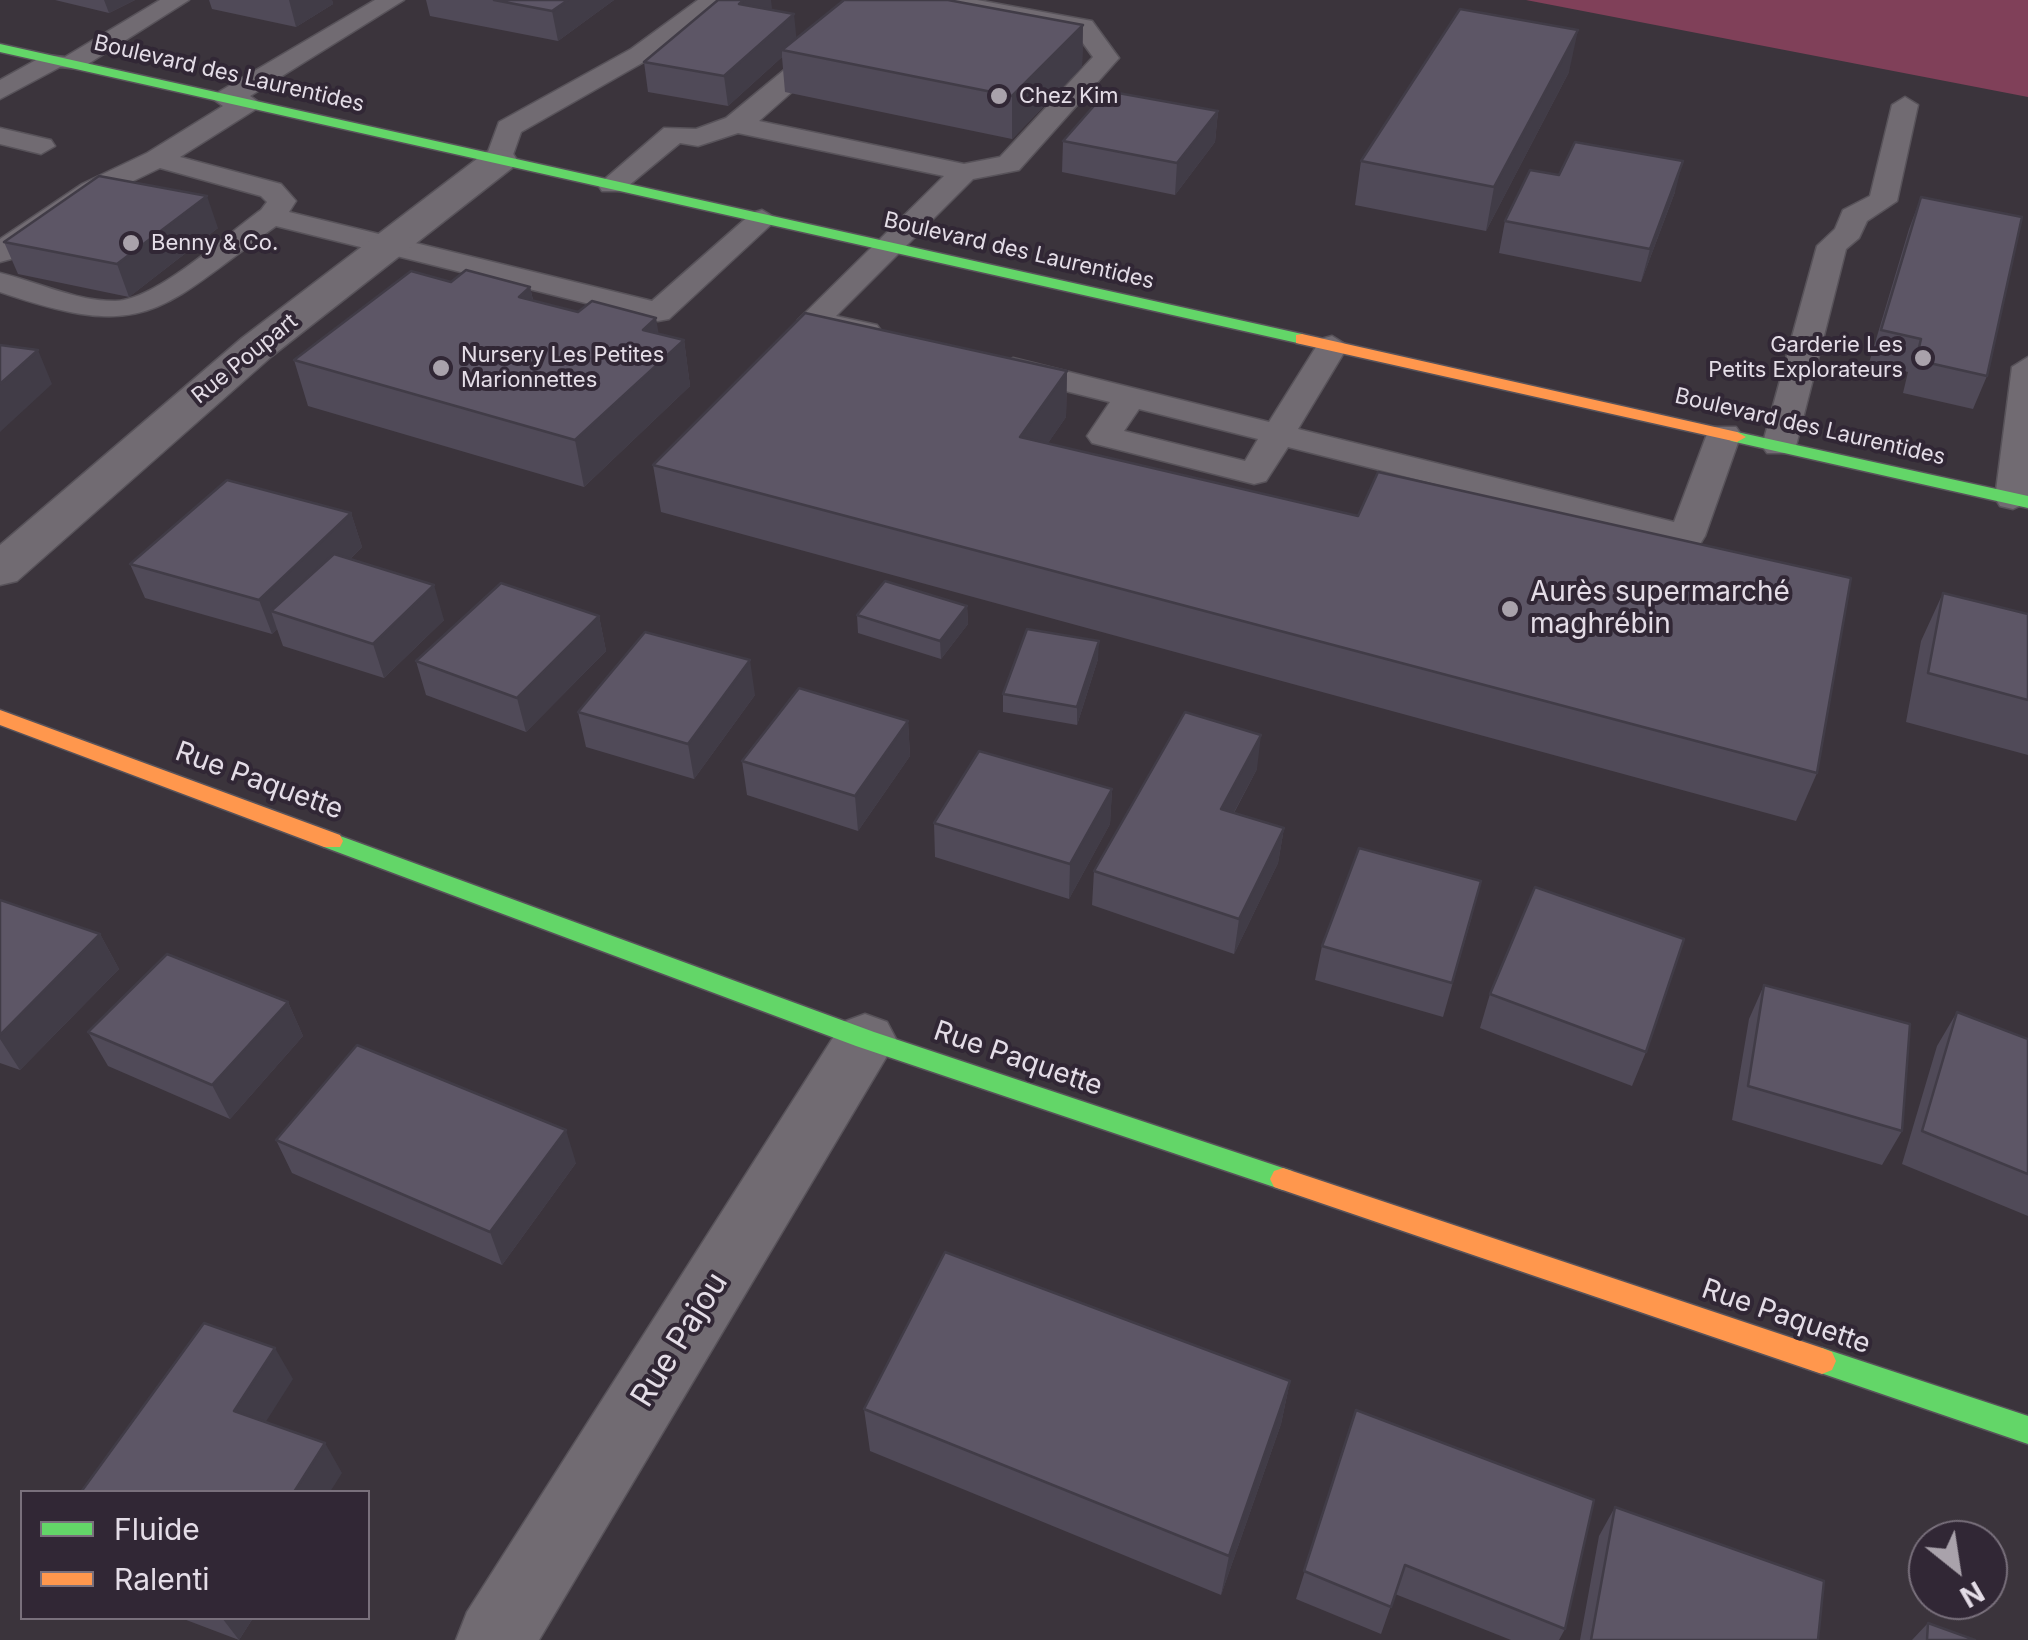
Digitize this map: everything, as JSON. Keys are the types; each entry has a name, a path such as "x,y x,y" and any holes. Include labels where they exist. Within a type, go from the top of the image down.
{"main road":[{"name":"Boulevard des Laurentides","path":"0,48 2020,500"},
{"name":"Rue Paquette","path":"0,716 865,1039 2028,1430"}],"street":[{"name":"Rue Poupart","path":"0,570 244,359 499,160"},
{"name":"Rue Pajou","path":"495,1640 865,1039"}],"lane":[{"path":"0,91 177,0"},
{"path":"0,253 92,190 157,159 236,101 392,0"},
{"path":"499,160 509,128 640,54 714,0"},
{"path":"612,185 674,134 698,138 736,124 884,0"},
{"path":"736,124 964,172 1009,164 1106,58 1083,26 934,0"},
{"path":"1779,446 1832,246 1849,232 1853,216 1883,201 1905,105"},
{"path":"0,136 41,146"},
{"path":"0,282 102,309 128,309 154,298 271,216 282,201 271,190 157,159"},
{"path":"889,338 801,326 964,172"},
{"path":"271,216 658,312 762,219"},
{"path":"1131,396 1104,436 1254,474 1332,346"},
{"path":"982,360 1687,536 1724,434"},
{"path":"2020,500 2028,367"}],"shaded area":[{"path":"1526,0 2028,0 2028,97"}],"building":[{"path":"494,0 568,0 552,11"},
{"path":"718,0 744,0 739,4 794,14 724,76 644,62"},
{"path":"844,0 948,0 1083,25 1012,96 782,50"},
{"path":"1460,9 1578,30 1494,187 1361,161"},
{"path":"1107,91 1218,111 1177,163 1063,141"},
{"path":"1575,142 1683,161 1650,249 1505,221 1530,170 1559,175"},
{"path":"99,176 207,196 117,264 4,242"},
{"path":"1921,197 2022,217 1987,376 1916,360 1921,339 1881,330"},
{"path":"466,270 530,287 519,297 578,312 592,301 656,318 643,330 684,340 575,440 294,360 411,271 451,282"},
{"path":"805,313 1067,371 1020,437 1358,516 1378,472 1851,578 1817,773 653,465"},
{"path":"0,345 38,350 0,384"},
{"path":"227,480 351,513 259,600 130,564"},
{"path":"334,554 434,585 373,644 271,611"},
{"path":"885,581 967,606 940,641 857,615"},
{"path":"501,583 599,616 517,698 416,661"},
{"path":"1943,593 2028,614 2028,700 1928,673"},
{"path":"1027,629 1099,641 1077,707 1003,694"},
{"path":"645,632 750,660 688,744 578,712"},
{"path":"799,688 908,721 855,796 742,761"},
{"path":"1185,712 1261,735 1221,809 1284,828 1239,919 1094,871"},
{"path":"979,751 1112,789 1070,864 934,823"},
{"path":"1359,848 1481,881 1452,983 1322,946"},
{"path":"1535,887 1684,939 1646,1052 1490,994"},
{"path":"0,900 100,934 0,1035"},
{"path":"167,954 288,1002 212,1085 88,1032"},
{"path":"1764,985 1910,1024 1902,1131 1748,1086"},
{"path":"1957,1012 2028,1039 2028,1174 1922,1131"},
{"path":"357,1045 566,1130 490,1232 276,1140"},
{"path":"945,1252 1290,1381 1229,1556 864,1409"},
{"path":"204,1323 275,1348 234,1411 325,1443 295,1490 82,1490"},
{"path":"1356,1410 1594,1500 1565,1629 1405,1565 1391,1607 1304,1571"},
{"path":"1615,1507 1824,1581 1818,1640 1591,1640"},
{"path":"1928,1623 1975,1640 1927,1640"}],"traffic: fast":[{"path":"0,48 1302,339"},
{"path":"1737,437 2028,502"},
{"path":"332,841 865,1039 1283,1179"},
{"path":"1822,1361 2028,1430"}],"traffic: slow":[{"path":"1302,339 1737,437"},
{"path":"0,717 332,841"},
{"path":"1283,1179 1822,1361"}],"place":[{"name":"Chez Kim","path":"999,96"},
{"name":"Benny & Co.","path":"131,243"},
{"name":"Garderie Les Petits Explorateurs","path":"1923,358"},
{"name":"Nursery Les Petites Marionnettes","path":"441,368"},
{"name":"Aurès supermarché maghrébin","path":"1510,609"}]}
